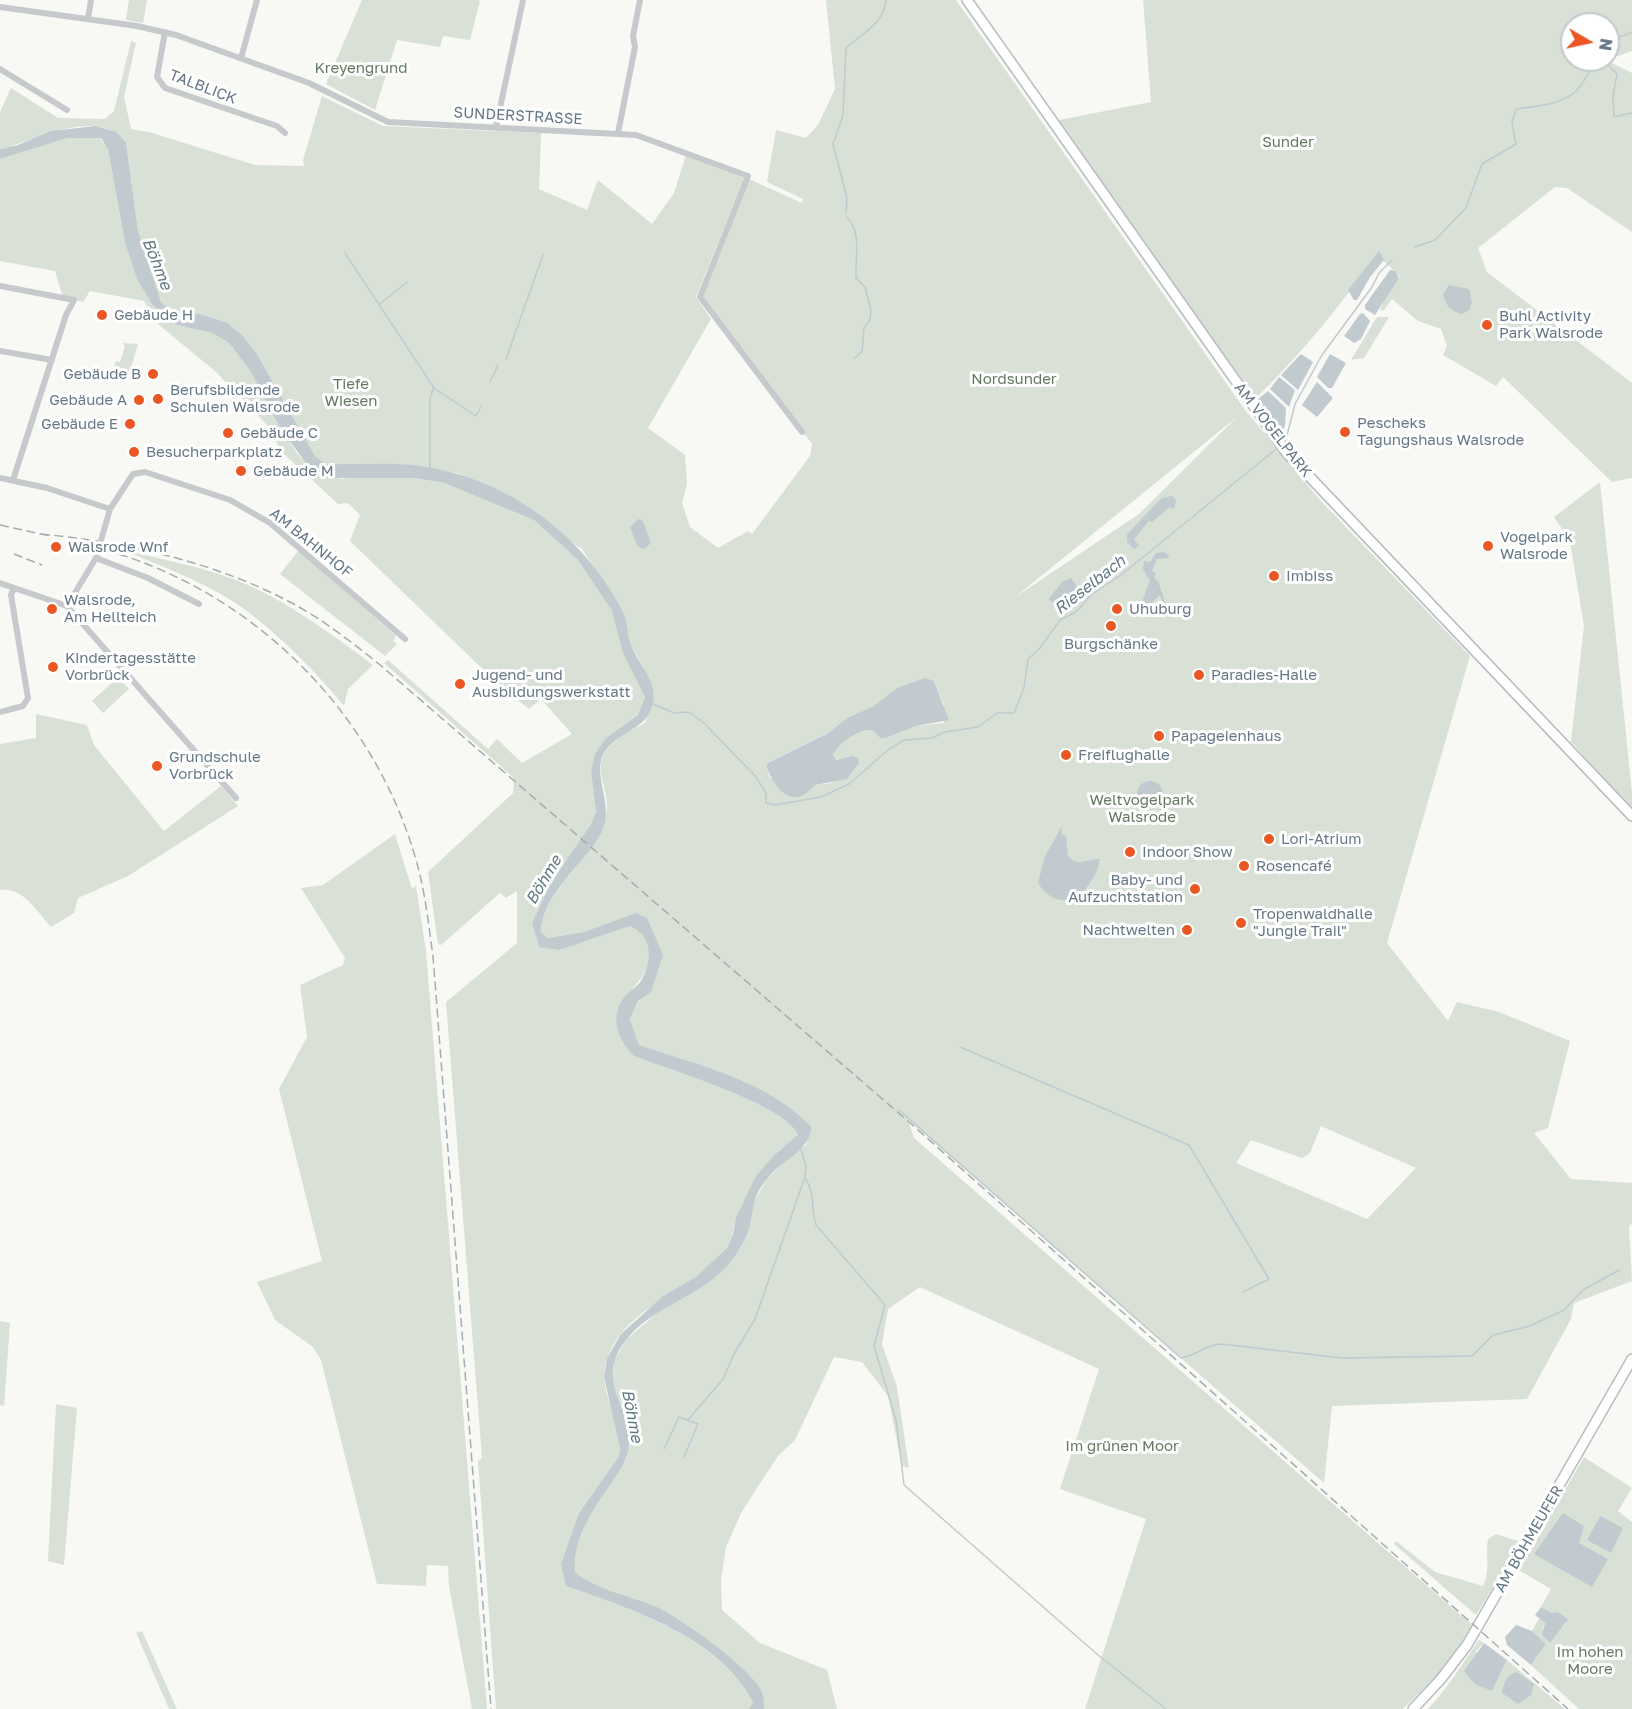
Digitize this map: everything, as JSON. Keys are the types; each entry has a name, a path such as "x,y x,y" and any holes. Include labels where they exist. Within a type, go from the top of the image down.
{"street":[{"path":"88,19 91,0"},
{"path":"241,58 257,0"},
{"path":"496,127 523,0"},
{"path":"618,133 635,47 633,36 640,0"},
{"name":"AM VOGELPARK","path":"967,0 1286,452 1632,816"},
{"name":"SUNDERSTRASSE","path":"0,7 165,32 309,83 388,123 618,133 649,138 748,176 700,297 802,432"},
{"name":"TALBLICK","path":"165,32 159,83 165,88 277,126 285,133"},
{"path":"0,69 67,110"},
{"path":"0,286 74,300 51,360 14,480"},
{"path":"0,351 51,360"},
{"name":"AM BAHNHOF","path":"110,510 130,478 138,472 230,500 270,523 405,639"},
{"path":"0,478 47,488 110,510 96,558 67,606"},
{"path":"96,558 148,578 199,604"},
{"path":"0,583 67,606 236,798"},
{"path":"0,712 23,706 28,698 12,595 14,588"},
{"name":"AM BÖHMEUFER","path":"1413,1709 1441,1679 1467,1645 1632,1359"}],"green space":[{"path":"129,0 147,0 143,23 126,20"},
{"name":"Kreyengrund","path":"362,0 480,1 470,40 443,36 440,47 397,40 375,110 326,84"},
{"path":"826,0 956,0 1245,410 1319,499 1470,656 1387,943 1448,1021 1457,1002 1499,1012 1570,1041 1548,1128 1534,1133 1571,1179 1632,1183 1632,1223 1629,1226 1632,1281 1574,1303 1571,1319 1527,1399 1332,1406 1324,1483 908,1120 914,1138 1472,1625 1449,1664 1403,1709 1085,1709 1146,1519 1060,1489 1099,1369 920,1287 888,1309 882,1344 897,1387 909,1468 902,1466 888,1396 862,1362 834,1357 795,1440 778,1456 755,1491 741,1513 726,1547 721,1580 722,1610 760,1643 827,1670 837,1709 764,1709 763,1694 715,1647 689,1626 660,1609 605,1589 575,1572 573,1554 584,1525 627,1458 630,1444 612,1381 614,1361 627,1339 663,1308 719,1274 741,1247 749,1229 752,1206 767,1179 792,1154 806,1145 811,1126 793,1110 752,1086 730,1076 639,1045 630,1019 663,955 636,914 584,932 546,938 541,932 547,907 587,852 604,820 607,801 601,775 603,756 616,741 646,722 644,668 631,646 623,612 582,549 457,473 324,464 315,456 257,354 243,336 228,323 200,314 172,311 161,302 138,231 126,142 113,132 98,127 82,126 0,149 0,112 11,88 58,118 105,119 114,111 131,41 136,43 124,97 131,129 149,132 255,165 304,166 303,160 322,96 383,126 541,133 539,189 587,210 598,180 652,224 674,193 686,155 744,178 696,297 711,319 648,428 685,455 687,484 682,503 690,527 718,548 748,531 752,534 810,456 812,444 703,297 749,179 802,203 803,199 767,182 776,130 806,138 818,125 835,89","holes":["1238,416 1139,514 1014,598","934,681 944,705 944,723 916,726 880,738 872,730 866,730 849,738 833,755 835,760 852,756 832,783 815,785 770,778 766,766 768,763 827,734 847,718","1321,1126 1416,1168 1367,1219 1236,1163 1251,1140 1302,1158 1310,1153"]},
{"name":"Sunder","path":"1143,0 1632,0 1632,51 1620,55 1620,12 1560,12 1560,72 1620,72 1620,67 1632,73 1632,232 1567,188 1555,187 1478,248 1487,272 1632,383 1632,478 1612,482 1503,377 1496,386 1443,355 1447,346 1441,329 1418,321 1392,299 1384,310 1380,311 1386,294 1400,277 1377,254 1319,330 1254,400 1059,120 1151,102"},
{"path":"68,138 100,138 108,149 125,243 137,279 151,303 164,317 177,325 212,333 229,343 251,372 296,452 317,474 341,479 361,476 415,478 444,483 534,520 578,560 612,611 645,697 638,715 606,738 591,772 596,810 591,824 550,884 532,923 539,947 631,925 641,932 650,949 649,959 641,979 626,995 634,1056 750,1100 789,1124 798,1135 777,1152 747,1195 738,1212 728,1245 713,1263 645,1311 616,1340 604,1370 607,1393 617,1425 619,1456 579,1513 566,1586 645,1616 696,1643 738,1679 753,1702 749,1709 496,1709 478,1461 482,1458 446,1002 517,943 517,891 506,898 500,893 441,945 438,944 428,872 513,793 514,778 384,663 388,660 488,749 497,739 522,763 572,734 541,699 529,709 497,683 350,541 360,515 348,503 338,504 282,452 268,426 215,371 159,325 144,301 90,291 83,302 63,298 55,271 0,261 0,159"},
{"path":"1377,317 1389,317 1364,358 1351,360"},
{"path":"122,343 138,344 129,375 113,370 116,361 120,362 125,346"},
{"path":"1600,482 1632,810 1571,742 1584,626 1570,541 1554,517"},
{"path":"123,550 202,569 248,585 297,611 373,665 348,689 344,706 295,653 240,606 198,582"},
{"path":"299,550 396,636 393,641 397,644 385,656 280,574"},
{"path":"118,677 129,689 103,713 92,701"},
{"path":"36,714 87,725 94,745 164,831 221,786 238,806 128,876 78,898 74,913 51,927 23,896 9,890 0,890 0,744 36,738"},
{"path":"395,834 412,889 416,886 426,951 487,1709 472,1709 449,1586 448,1566 427,1565 426,1586 377,1584 321,1360 313,1347 275,1320 257,1282 322,1261 279,1089 307,1037 300,985 343,965 345,958 301,888 323,885"},
{"path":"0,1321 10,1323 4,1406 0,1405"},
{"path":"56,1404 77,1408 64,1565 48,1561"},
{"name":"Im hohen Moore","path":"1584,1457 1632,1488 1618,1511 1632,1522 1632,1709 1579,1709 1531,1665 1546,1644 1532,1631 1539,1618 1545,1623 1542,1631 1552,1613 1541,1607 1551,1589 1519,1570"},
{"path":"1496,1534 1521,1542 1476,1615 1394,1544 1396,1541 1435,1572 1483,1586 1487,1575 1488,1539"},
{"path":"142,1631 177,1709 169,1709 136,1633"},
{"path":"1479,1640 1484,1643 1476,1651 1492,1691 1507,1660 1565,1709 1428,1709"}],"shaded area":[{"path":"96,126 116,132 126,142 138,231 161,302 172,311 200,314 228,323 243,336 257,354 315,456 325,464 408,465 452,472 511,497 538,514 563,534 586,557 605,582 624,614 631,645 651,682 654,698 652,707 642,722 612,743 602,757 600,775 605,803 605,823 594,845 548,905 541,932 547,938 584,932 636,913 647,918 663,955 651,992 639,1000 630,1019 639,1045 707,1067 752,1085 793,1110 811,1126 807,1142 762,1185 756,1197 747,1235 728,1265 708,1283 648,1320 627,1339 617,1354 613,1368 613,1381 629,1432 629,1446 622,1467 581,1534 577,1546 575,1572 605,1589 659,1608 700,1634 734,1660 758,1685 763,1695 764,1709 749,1709 753,1702 738,1679 696,1642 645,1615 566,1586 561,1564 579,1513 619,1456 620,1448 604,1377 607,1358 621,1334 662,1297 696,1277 727,1248 733,1234 736,1217 756,1176 775,1154 798,1135 789,1124 750,1100 634,1056 628,1049 619,1034 616,1018 621,1002 641,981 649,957 647,943 638,930 630,926 559,950 539,947 532,923 550,884 591,824 596,811 591,772 595,754 606,738 638,715 645,697 623,653 612,611 578,560 534,520 444,483 415,478 325,478 311,470 281,429 251,372 229,343 212,333 177,325 164,317 151,303 137,279 125,243 108,149 101,138 68,138 0,159 0,149 18,145 51,131"},
{"path":"1379,251 1384,260 1370,277 1357,300 1354,300 1348,290"},
{"path":"1390,270 1395,271 1399,278 1375,315 1365,309 1365,305"},
{"path":"1449,285 1469,289 1472,302 1469,310 1462,314 1449,307 1443,294"},
{"path":"1363,313 1370,321 1361,339 1354,343 1344,336"},
{"path":"1301,354 1313,362 1298,390 1281,375"},
{"path":"1330,354 1346,363 1332,388 1328,388 1317,377"},
{"path":"1279,377 1295,390 1289,407 1270,389"},
{"path":"1317,382 1333,398 1317,417 1302,405"},
{"path":"1268,391 1286,408 1285,426 1281,434 1258,402 1258,399"},
{"path":"1172,496 1176,500 1174,509 1170,507 1152,522 1149,521 1134,539 1139,546 1134,549 1127,542 1127,534 1162,498"},
{"path":"638,519 643,521 651,543 644,549 638,547 630,527"},
{"path":"1163,552 1169,555 1168,558 1157,559 1152,571 1156,574 1154,578 1158,581 1168,611 1167,615 1160,595 1153,601 1150,610 1138,612 1150,581 1143,569 1144,561 1150,562 1156,553"},
{"path":"1071,578 1076,585 1076,597 1063,604 1063,609 1059,611 1049,599 1062,582"},
{"path":"925,678 934,681 949,720 916,726 885,738 880,738 872,730 855,734 844,742 833,755 836,760 852,756 858,758 859,763 847,779 815,785 799,797 786,794 774,782 766,766 768,763 827,734 847,718 874,706 897,688"},
{"path":"1150,781 1159,785 1163,794 1159,803 1150,807 1141,803 1137,794 1141,785"},
{"path":"1062,826 1061,834 1066,836 1068,856 1072,860 1080,862 1100,859 1097,871 1084,891 1066,900 1047,894 1038,883 1045,856"},
{"path":"1563,1513 1584,1526 1579,1543 1608,1559 1592,1587 1534,1554"},
{"path":"1600,1516 1623,1528 1611,1553 1587,1540"},
{"path":"1541,1607 1552,1613 1558,1612 1568,1619 1550,1643 1542,1635 1545,1623 1535,1615"},
{"path":"1516,1625 1532,1631 1546,1644 1531,1665 1507,1645 1505,1637"},
{"path":"1484,1643 1507,1660 1492,1691 1475,1684 1464,1671"},
{"path":"1517,1672 1534,1684 1531,1695 1518,1704 1502,1693 1506,1680"}],"waterway":[{"path":"846,214 847,198 833,144 843,115 846,48 877,22 886,0"},
{"name":"Rieselbach","path":"1620,37 1632,32"},
{"name":"Rieselbach","path":"1415,247 1435,240 1466,208 1482,164 1516,144 1512,122 1516,109 1562,100 1579,88 1590,72"},
{"path":"1615,72 1617,74 1613,96 1614,117 1632,113"},
{"path":"847,217 855,230 856,278 865,287 871,310 870,320 864,328 862,351 855,358"},
{"path":"345,253 434,388 476,416 481,406"},
{"path":"506,359 543,255"},
{"name":"Rieselbach","path":"1285,443 1295,404 1322,355 1372,287 1379,273 1392,260"},
{"path":"380,304 407,282"},
{"path":"490,382 498,365"},
{"path":"430,470 430,399 433,389"},
{"name":"Rieselbach","path":"651,703 674,713 689,712 704,723 756,777 766,793 766,803 775,805 821,797 849,784 888,750 904,740 932,738 945,732 978,727 997,713 1014,713 1024,688 1028,659 1040,648 1060,620 1076,612 1091,595 1121,575 1275,450"},
{"path":"960,1047 1189,1145 1269,1279 1243,1292"},
{"path":"899,1110 1181,1358 1221,1344 1342,1358 1472,1356 1493,1335 1530,1326 1564,1310 1583,1290 1619,1270"},
{"path":"688,1420 723,1379 734,1354 755,1319 805,1177 806,1167 801,1149"},
{"path":"805,1177 811,1190 816,1225 885,1305 874,1346 896,1420 904,1485 1098,1655 1166,1709"},
{"path":"664,1449 679,1417 698,1424 684,1457"}],"railway":[{"path":"0,525 50,536"},
{"path":"41,534 137,548 230,575 288,601 324,622 357,647 909,1122 1568,1709"},
{"path":"14,554 42,565"},
{"path":"119,554 172,575 222,602 268,636 310,674 346,718 377,765 401,817 419,871 433,956 491,1709"}],"place":[{"name":"Gebäude H","path":"102,315"},
{"name":"Buhl Activity Park Walsrode","path":"1487,325"},
{"name":"Gebäude B","path":"153,374"},
{"name":"Berufsbildende Schulen Walsrode","path":"158,399"},
{"name":"Gebäude A","path":"139,400"},
{"name":"Gebäude E","path":"130,424"},
{"name":"Pescheks Tagungshaus Walsrode","path":"1345,432"},
{"name":"Gebäude C","path":"228,433"},
{"name":"Besucherparkplatz","path":"134,452"},
{"name":"Gebäude M","path":"241,471"},
{"name":"Vogelpark Walsrode","path":"1488,546"},
{"name":"Walsrode Wnf","path":"56,547"},
{"name":"Imbiss","path":"1274,576"},
{"name":"Walsrode, Am Hellteich","path":"52,609"},
{"name":"Uhuburg","path":"1117,609"},
{"name":"Burgschänke","path":"1111,626"},
{"name":"Kindertagesstätte Vorbrück","path":"53,667"},
{"name":"Paradies-Halle","path":"1199,675"},
{"name":"Jugend- und Ausbildungswerkstatt","path":"460,684"},
{"name":"Papageienhaus","path":"1159,736"},
{"name":"Freiflughalle","path":"1066,755"},
{"name":"Grundschule Vorbrück","path":"157,766"},
{"name":"Lori-Atrium","path":"1269,839"},
{"name":"Indoor Show","path":"1130,852"},
{"name":"Rosencafé","path":"1244,866"},
{"name":"Baby- und Aufzuchtstation","path":"1195,889"},
{"name":"Tropenwaldhalle \"Jungle Trail\"","path":"1241,923"},
{"name":"Nachtwelten","path":"1187,930"}],"water label":[{"name":"Böhme","path":"157,264"},
{"name":"Böhme","path":"544,880"},
{"name":"Böhme","path":"632,1416"}],"park label":[{"name":"Nordsunder","path":"1014,379"},
{"name":"Tiefe Wiesen","path":"351,392"},
{"name":"Weltvogelpark Walsrode","path":"1142,808"},
{"name":"Im grünen Moor","path":"1122,1446"}]}
